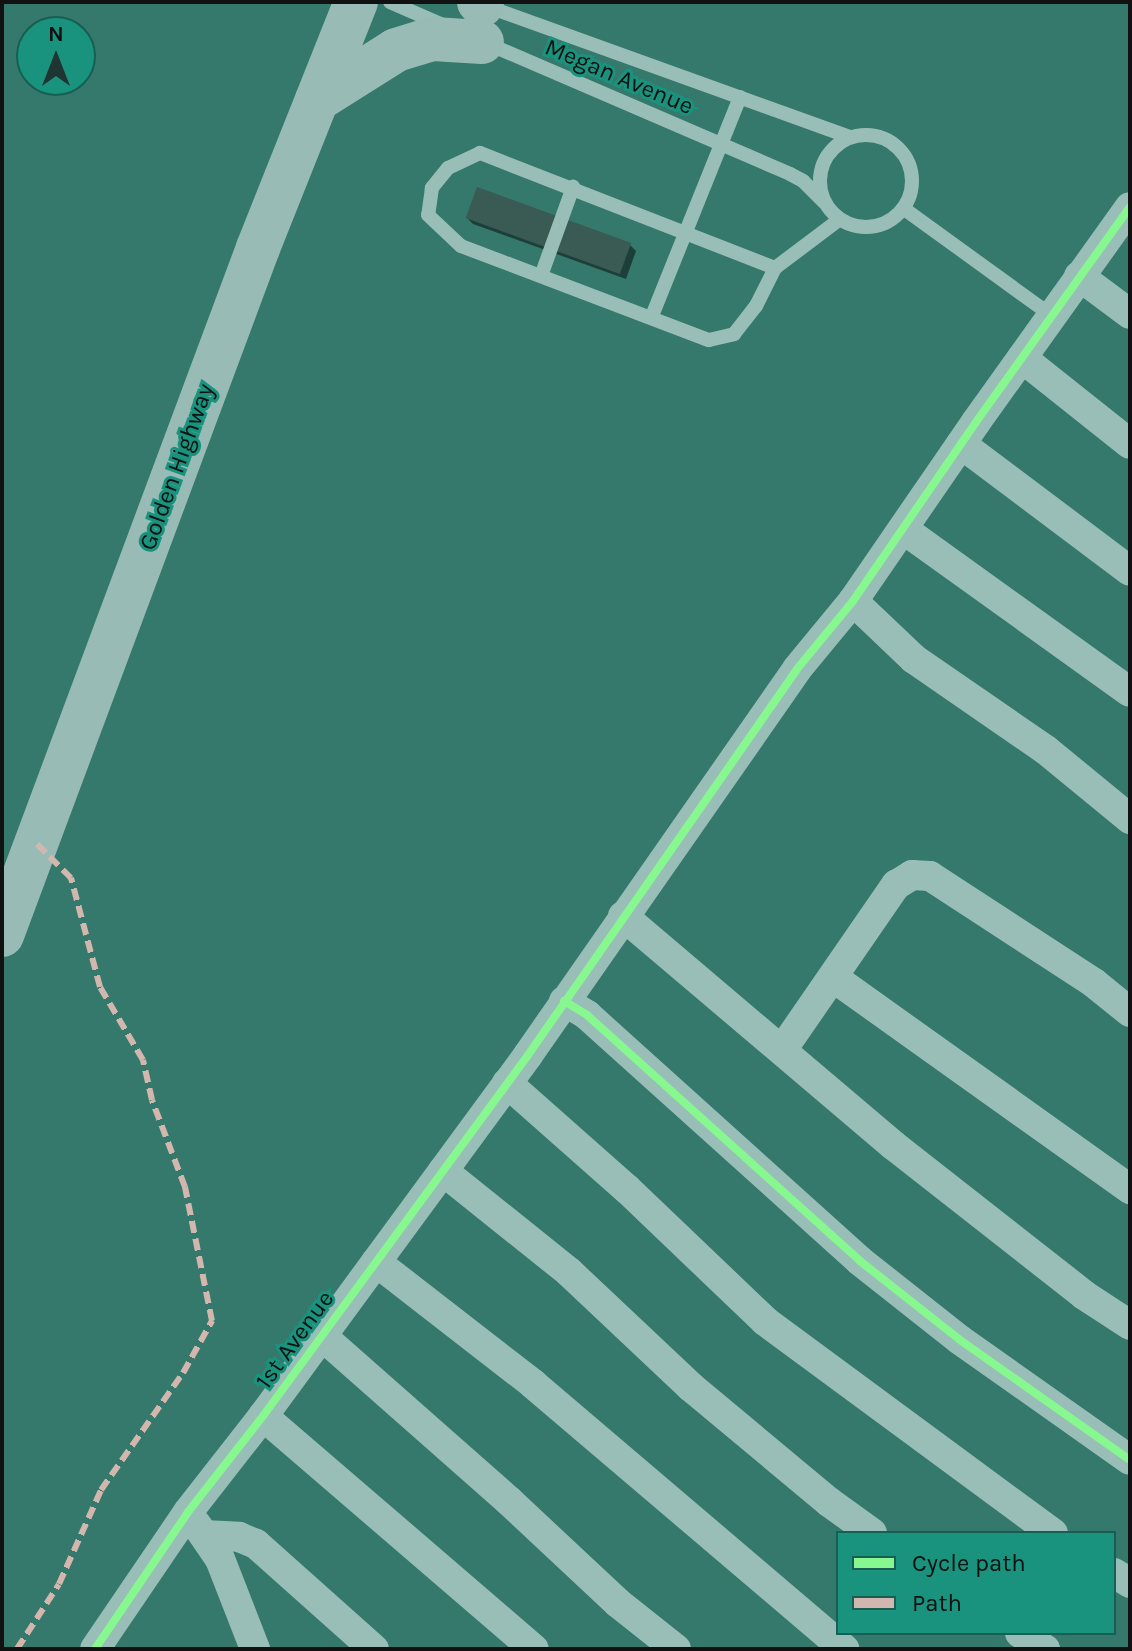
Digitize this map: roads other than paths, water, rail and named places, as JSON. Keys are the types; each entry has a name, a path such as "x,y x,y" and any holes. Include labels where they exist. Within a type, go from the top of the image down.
{"main road":[{"name":"Golden Highway","path":"2,935 258,248 356,2"},
{"path":"317,100 396,50 433,39 479,13"}],"street":[{"name":"1st Avenue","path":"95,1649 196,1524 263,1416 528,1055 797,669 853,601 1130,207"},
{"path":"1079,276 1130,314"},
{"path":"1022,358 1130,444"},
{"path":"961,444 1130,571"},
{"path":"903,529 1130,692"},
{"path":"853,601 914,659 1046,750 1130,819"},
{"path":"782,1050 896,885 912,875 924,874 1094,983 1130,1012"},
{"path":"623,916 893,1145 1084,1295 1130,1325"},
{"path":"834,978 1130,1189"},
{"path":"564,1001 587,1015 860,1261 960,1340 1130,1460"},
{"path":"507,1083 627,1189 765,1321 1050,1531"},
{"path":"443,1171 569,1272 691,1387 829,1502 869,1531"},
{"path":"376,1262 533,1384 844,1649"},
{"path":"322,1336 509,1501 618,1603 676,1649"},
{"path":"263,1416 534,1649"},
{"path":"196,1524 220,1559 255,1649"},
{"path":"196,1524 256,1544 374,1649"},
{"path":"1023,1635 1045,1649"}],"lane":[{"name":"Megan Avenue","path":"390,2 479,13 740,97 850,137"},
{"name":"Megan Avenue","path":"479,13 721,145 803,181 824,202"},
{"path":"652,316 740,97"},
{"path":"872,135 900,149 912,178 903,208 895,217 874,226 862,227 840,219 824,202 819,180 825,158 850,137 872,135"},
{"path":"775,268 480,153 448,168 432,188 428,215 461,246 709,340 734,334 756,306 775,268 840,219"},
{"path":"541,276 573,187"},
{"path":"903,208 1052,316"}]}
